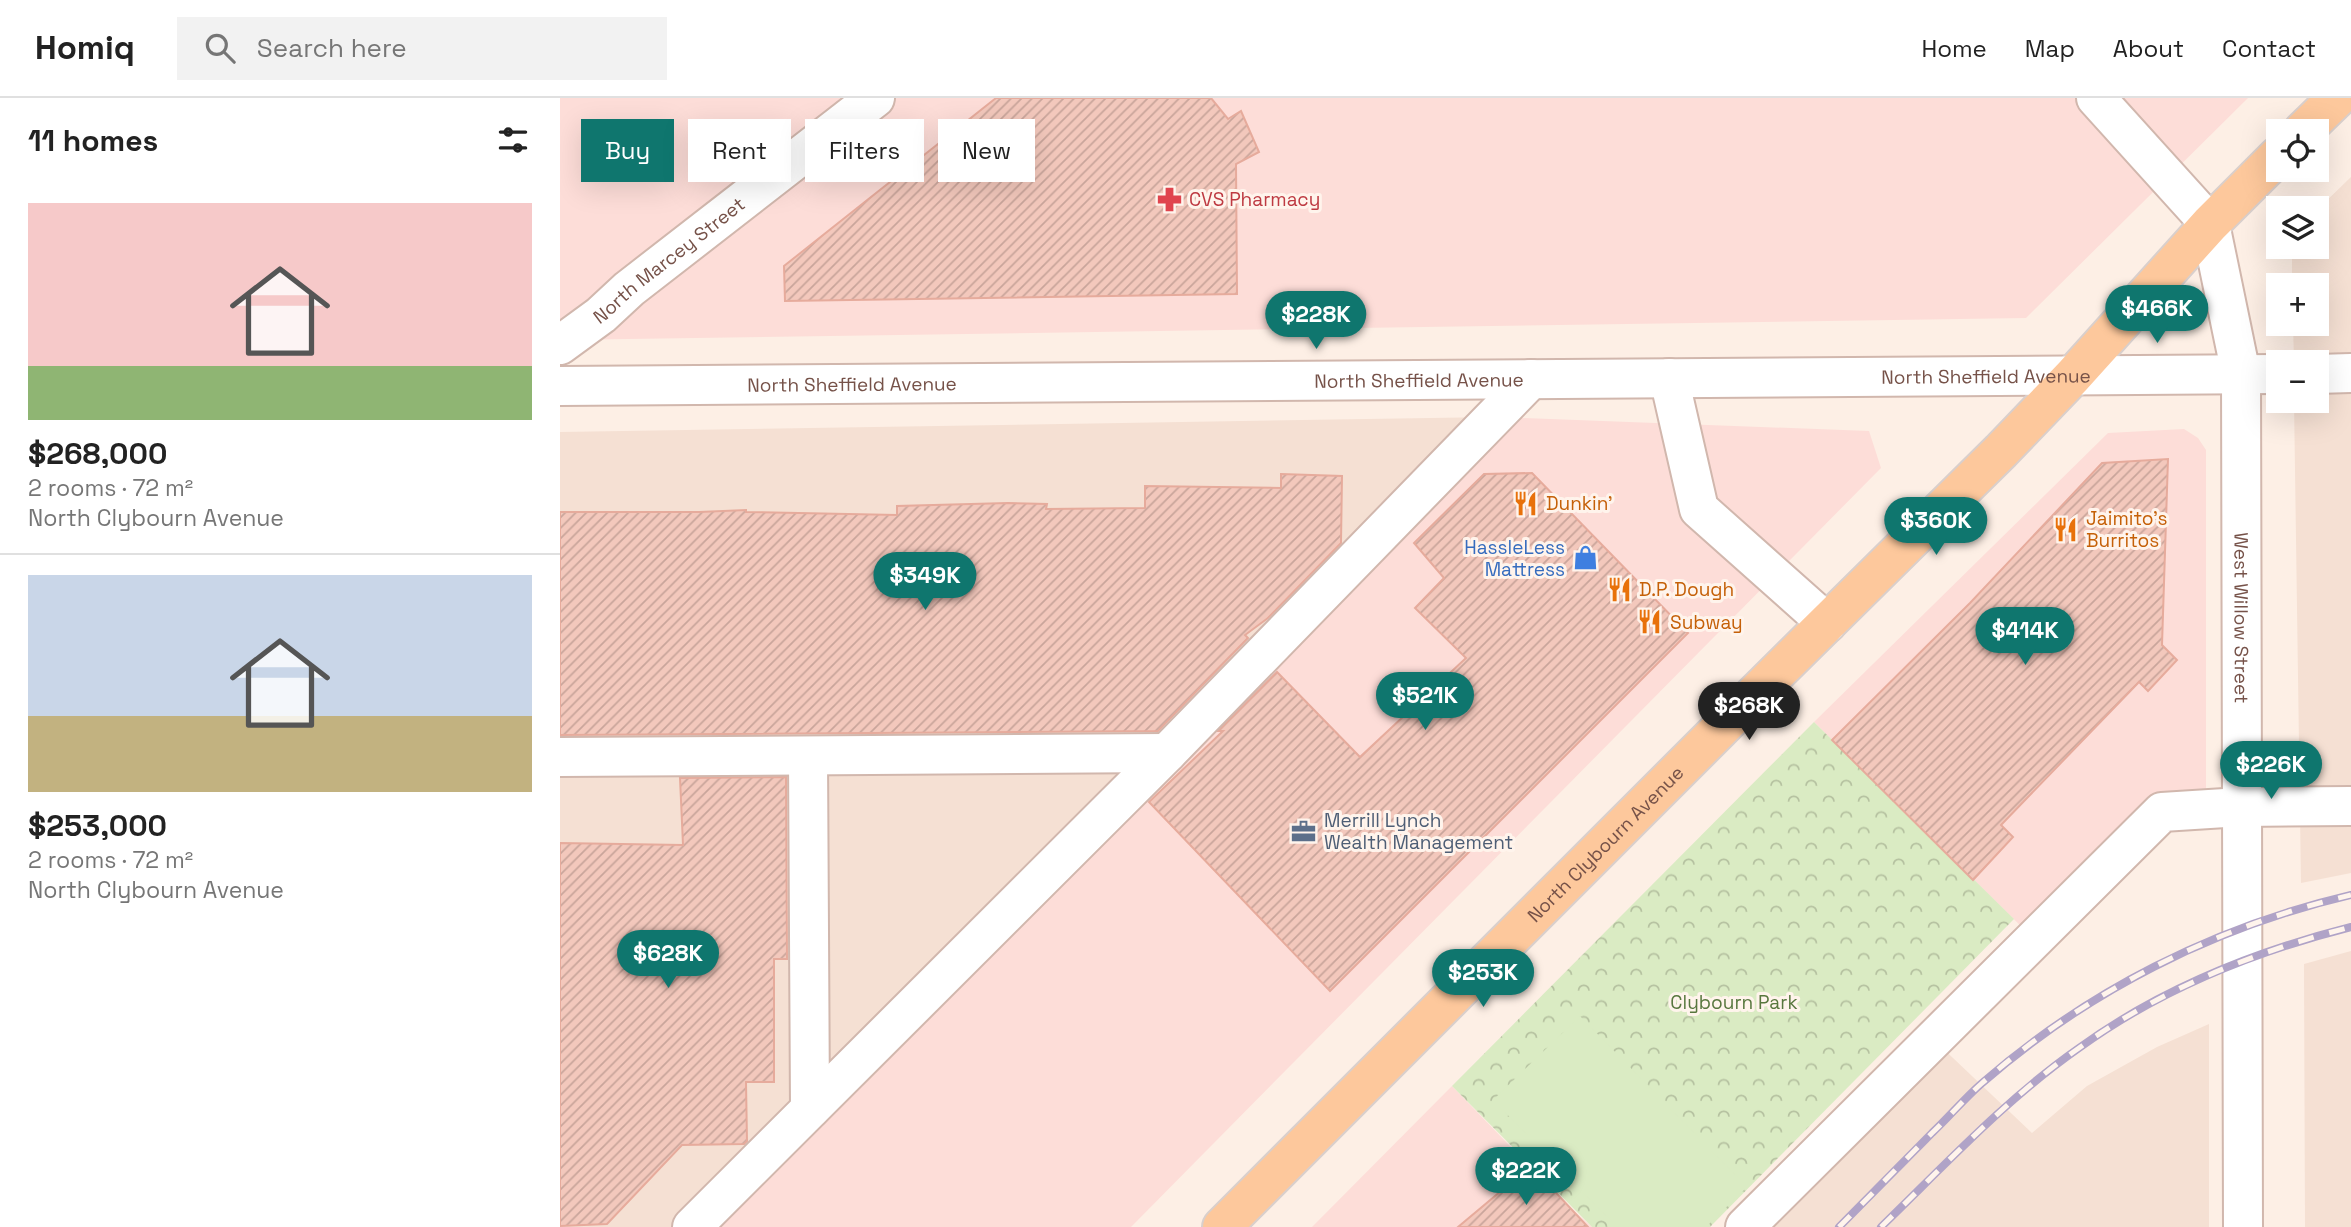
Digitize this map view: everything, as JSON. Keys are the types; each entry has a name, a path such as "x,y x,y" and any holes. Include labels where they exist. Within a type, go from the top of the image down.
{"main road":[{"path":"2315,119 2337,98"},
{"name":"North Clybourn Avenue","path":"1222,1227 2001,451 2073,376 2210,224 2266,168"}],"street":[{"name":"North Marcey Street","path":"560,345 876,98"},
{"path":"2096,98 2210,224"},
{"name":"West Willow Street","path":"2210,224 2241,374 2243,1227"},
{"path":"2329,374 2351,373"},
{"name":"North Sheffield Avenue","path":"560,386 2266,374"},
{"path":"1668,378 1699,509 1827,623"},
{"path":"692,1227 1167,753 1531,380"},
{"path":"560,757 1167,753"},
{"path":"808,756 810,1109"},
{"path":"1745,1227 2162,812 2241,807 2351,806"}],"shaded area":[{"path":"560,98 2248,98 2026,318 560,340"},
{"path":"2351,177 2351,873 2301,883 2294,413 2329,413 2329,350 2294,350 2293,336 2329,336 2329,273 2292,273 2292,259 2329,259 2329,198"},
{"path":"1494,417 692,1227 560,1227 560,432"},
{"path":"1494,417 1869,431 1881,468 1131,1227 692,1227"},
{"path":"2184,429 2198,438 2206,450 2206,808 2193,809 2034,939 1814,722 2108,433"},
{"path":"2351,951 2351,1227 2305,1227 2304,964"},
{"path":"2209,1024 2209,1227 1745,1227 1933,1039 2032,1133 2087,1086 2157,1047"},
{"path":"1452,1086 1563,1201 1592,1227 1312,1227"}],"green space":[{"name":"Clybourn Park","path":"1814,722 2014,919 1710,1227 1592,1227 1452,1086"},
{"path":"1580,1016 1747,1187 1706,1227 1617,1227 1493,1100"}],"building":[{"name":"CVS Pharmacy","path":"996,98 1211,98 1228,119 1241,111 1259,152 1236,164 1237,294 785,301 784,266 890,182 924,182 924,155 938,144 938,182 1035,182 1035,119 970,119"},
{"path":"2168,459 2162,645 2177,660 2148,691 2139,682 2001,825 2013,837 1973,880 1832,740 1970,603 2102,463"},
{"path":"1532,473 1688,633 1330,991 1149,802 1223,731 1218,731 1277,672 1360,757 1466,658 1415,608 1444,578 1414,543 1484,474"},
{"path":"1281,474 1342,476 1341,543 1268,618 1245,635 1248,638 1158,731 560,735 560,512 746,510 897,515 897,506 1008,503 1047,504 1046,509 1145,508 1145,486 1281,488"},
{"path":"786,777 787,959 774,959 774,1082 746,1082 747,1141 744,1144 682,1145 607,1224 560,1226 560,843 683,845 680,778"},
{"path":"1531,1166 1588,1227 1458,1227"}],"railway":[{"path":"1839,1227 1975,1090 2022,1050 2064,1020 2154,967 2202,944 2300,908 2351,895"},
{"path":"1881,1227 2026,1089 2110,1027 2209,975 2280,948 2351,927"}],"place":[{"name":"CVS Pharmacy","path":"1169,199"},
{"name":"Dunkin'","path":"1526,503"},
{"name":"Jaimito's Burritos","path":"2066,529"},
{"name":"HassleLess Mattress","path":"1585,558"},
{"name":"D.P. Dough","path":"1619,589"},
{"name":"Subway","path":"1650,622"},
{"name":"Merrill Lynch Wealth Management","path":"1304,831"}]}
